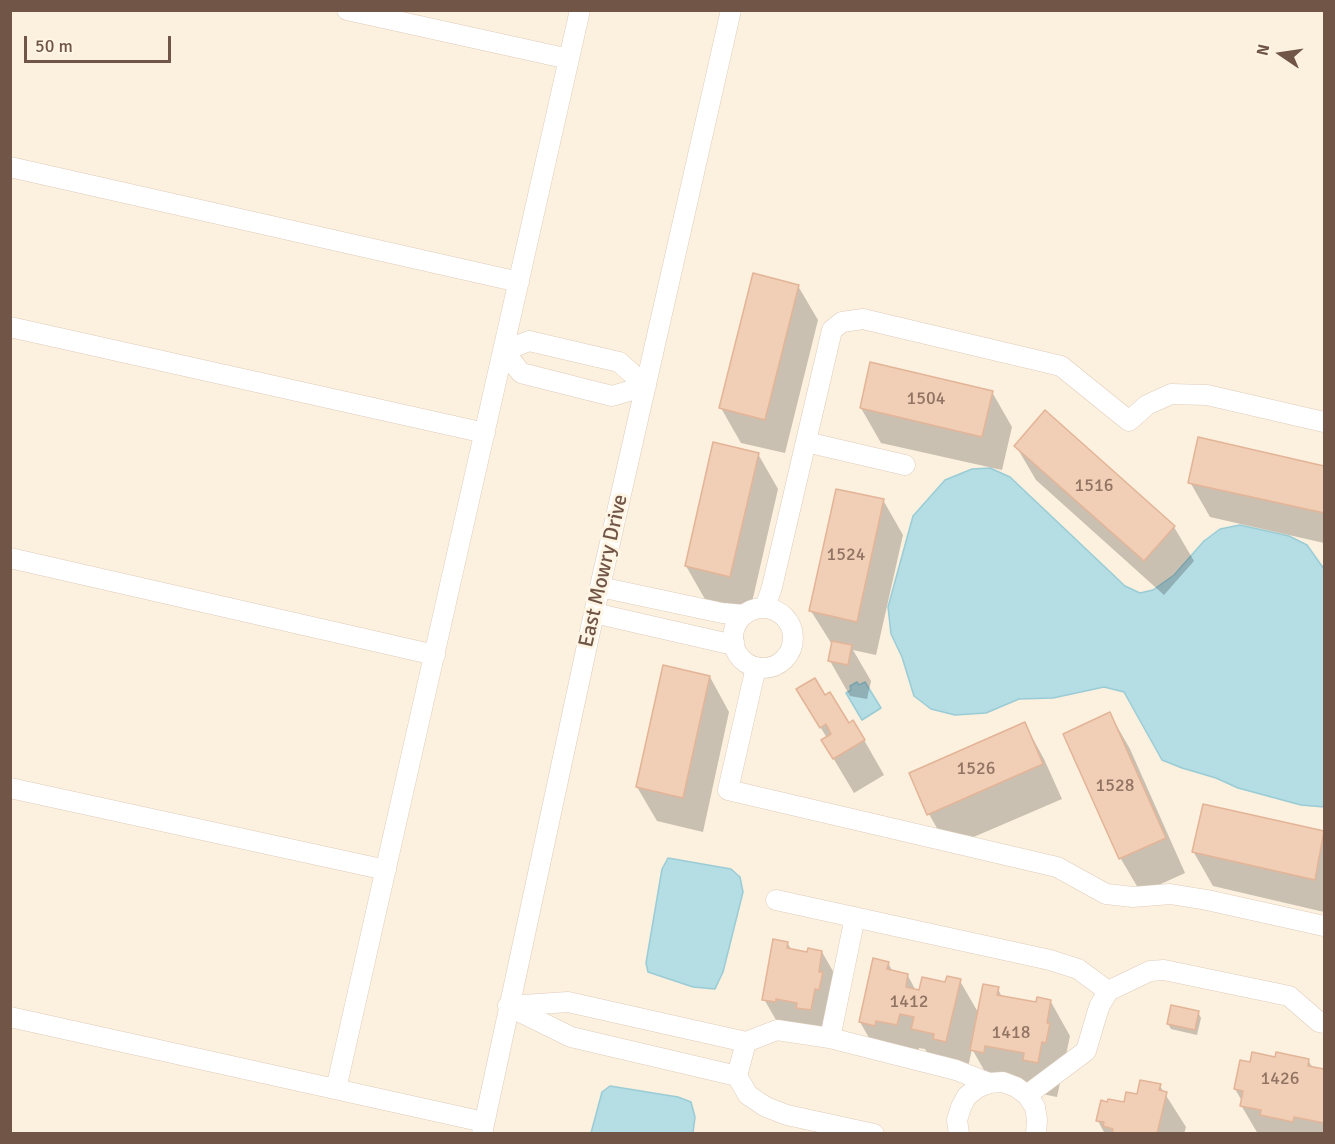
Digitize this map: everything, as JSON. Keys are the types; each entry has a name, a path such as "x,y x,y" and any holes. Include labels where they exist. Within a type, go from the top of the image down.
{"street":[{"path":"347,10 569,59"},
{"path":"336,1089 580,10"},
{"name":"East Mowry Drive","path":"483,1128 594,613 731,10"},
{"path":"10,167 519,282"},
{"path":"765,608 772,587 832,330 842,322 863,319 1060,366 1129,421 1147,405 1172,394 1207,395 1324,422"},
{"path":"10,327 485,433"},
{"path":"504,351 529,341 577,352 620,363 646,386"},
{"path":"504,351 521,373 570,386 612,396 646,386"},
{"path":"570,386 577,352"},
{"path":"806,442 905,465"},
{"path":"10,558 435,655"},
{"path":"600,587 722,613 744,615"},
{"path":"765,608 775,610 783,616 793,633 793,643 790,653 775,666 765,669 756,668 741,658 734,642 734,632 744,615 753,610 765,608"},
{"path":"594,613 725,643 734,642"},
{"path":"756,668 728,790 1057,867 1106,894 1133,897 1170,894 1324,926"},
{"path":"10,788 386,870"},
{"path":"776,900 1050,960 1078,969 1108,991"},
{"path":"830,1038 855,917"},
{"path":"1027,1095 1086,1051 1100,1007 1108,991 1150,971 1164,970 1288,996 1319,1022 1324,1023"},
{"path":"508,1006 568,1002 746,1042 777,1030 830,1038 956,1070 989,1083"},
{"path":"508,1006 571,1037 737,1076"},
{"path":"10,1017 336,1089 483,1128"},
{"path":"746,1042 737,1076 748,1095 766,1107 787,1115 874,1134"},
{"path":"959,1134 957,1119 964,1101 977,1088 989,1083 1003,1082 1027,1095 1035,1107 1036,1134"},
{"path":"787,1115 800,1134"}],"water":[{"path":"990,468 1010,477 1125,586 1140,593 1153,590 1174,575 1204,541 1220,529 1240,525 1289,536 1307,545 1324,569 1324,807 1301,805 1238,788 1162,760 1124,692 1104,687 1053,698 1019,699 986,713 955,715 931,709 914,696 902,657 891,634 888,607 913,516 945,480 972,469"},
{"path":"857,682 859,685 865,682 881,708 862,720 846,693 851,690 850,686"},
{"path":"668,858 731,869 740,877 743,892 723,972 715,989 693,987 648,972 646,963 662,869"},
{"path":"610,1086 678,1097 691,1102 695,1117 693,1133 591,1133 602,1092"}],"building":[{"path":"753,273 799,285 765,420 719,408"},
{"path":"870,362 993,391 982,437 860,408"},
{"path":"1045,410 1175,526 1144,561 1014,446"},
{"path":"1198,437 1324,466 1324,513 1188,483"},
{"path":"713,442 759,453 730,577 685,566"},
{"path":"836,489 884,499 857,622 809,611"},
{"path":"832,641 852,645 848,665 828,661"},
{"path":"663,665 710,676 683,798 636,787"},
{"path":"815,678 825,695 830,692 849,723 853,720 865,740 833,759 821,740 831,734 826,724 820,728 796,689"},
{"path":"1110,712 1166,838 1119,859 1063,734"},
{"path":"1025,722 1043,764 927,815 909,773"},
{"path":"1203,804 1324,831 1315,880 1192,852"},
{"path":"773,939 788,942 787,948 807,952 808,948 822,951 819,972 823,972 819,990 815,989 811,1010 796,1008 797,1003 776,999 776,1002 762,1000"},
{"path":"873,958 889,962 887,969 908,974 906,987 919,990 922,977 945,982 947,976 961,979 946,1042 933,1039 934,1034 911,1029 914,1017 900,1014 897,1025 876,1021 875,1026 859,1022"},
{"path":"983,984 999,987 997,995 1036,1002 1037,997 1051,1000 1046,1043 1042,1042 1038,1063 1023,1060 1024,1053 985,1046 984,1053 970,1050"},
{"path":"1171,1005 1199,1011 1195,1030 1167,1024"},
{"path":"1252,1052 1275,1057 1276,1052 1309,1059 1308,1066 1324,1069 1324,1123 1294,1117 1293,1122 1260,1115 1261,1110 1240,1106 1243,1091 1234,1089 1240,1060 1250,1062"},
{"path":"1140,1080 1161,1084 1159,1090 1167,1092 1157,1134 1112,1134 1113,1129 1103,1126 1104,1122 1096,1121 1101,1100 1124,1102 1126,1092 1137,1094"}]}
